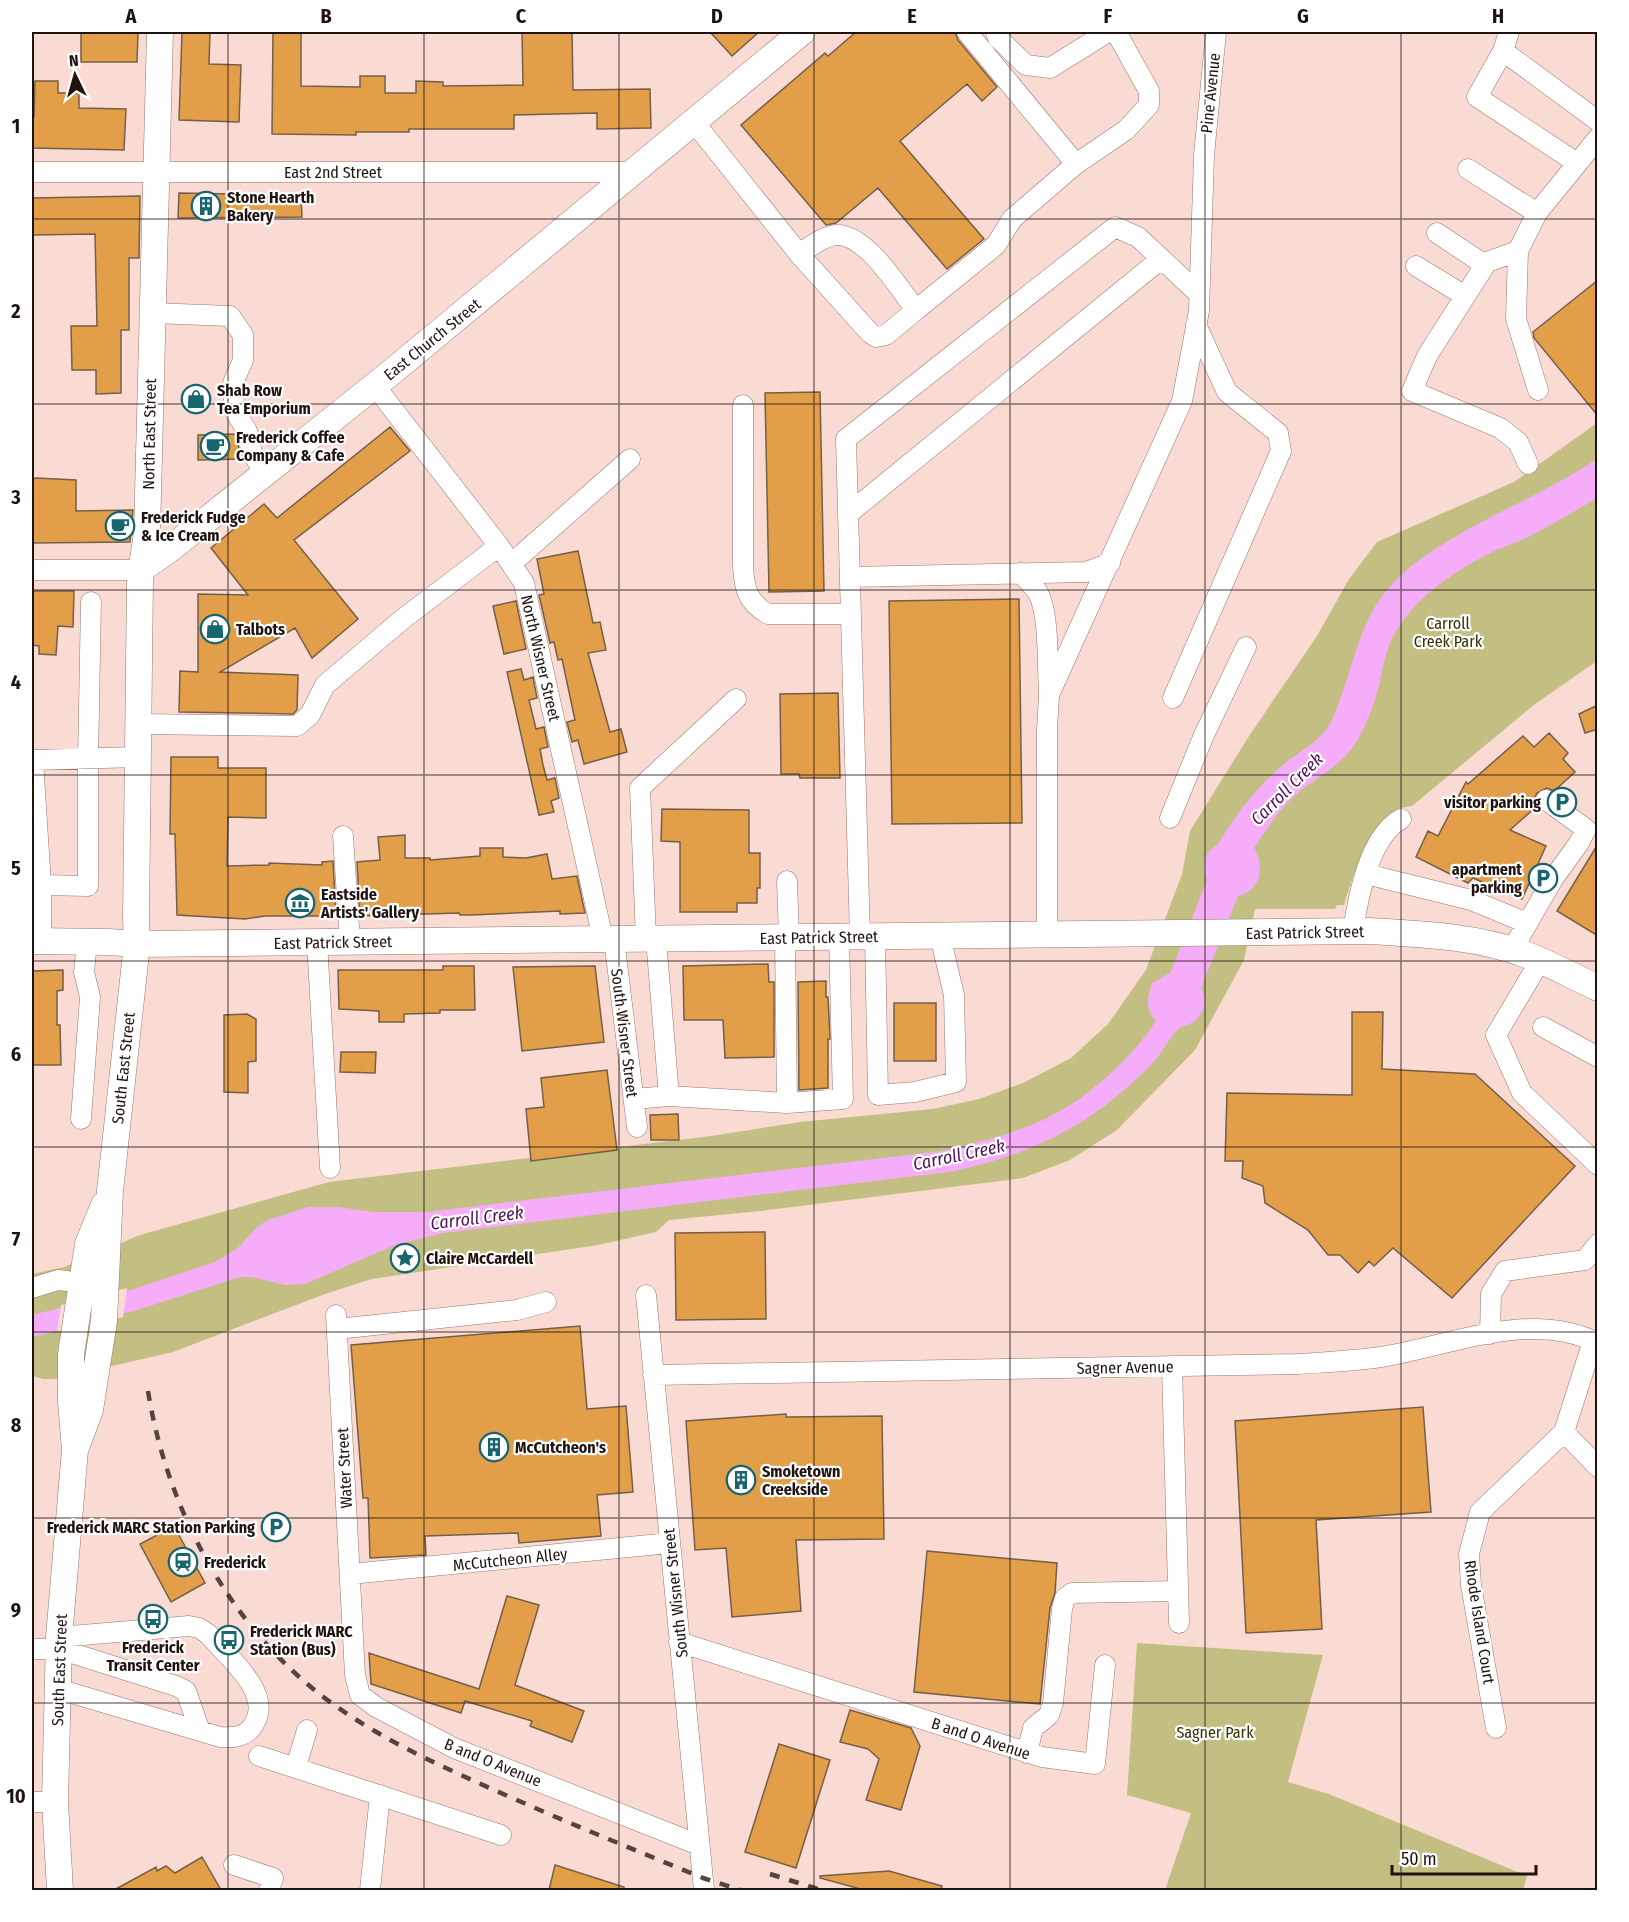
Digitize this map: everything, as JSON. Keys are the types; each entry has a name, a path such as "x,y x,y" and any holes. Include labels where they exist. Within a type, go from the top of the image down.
{"main road":[{"name":"North East Street","path":"137,944 140,570 147,533 160,32"},
{"name":"East Church Street","path":"140,570 170,549 375,386 802,32"},
{"name":"East Patrick Street","path":"36,942 137,944 1353,931 1415,933 1462,939 1512,950 1598,988"},
{"name":"South East Street","path":"75,1450 90,1410 105,1322 110,1191 137,944"},
{"name":"South East Street","path":"60,1890 43,1802 57,1689 75,1450 71,1402 72,1354 76,1327 74,1288 88,1244 110,1191"}],"street":[{"path":"966,32 1076,164"},
{"path":"996,32 998,38 1026,65 1050,68 1108,32"},
{"path":"694,122 799,254 876,337 886,335 996,245 1012,219 1076,164 1126,130 1149,105 1149,91 1116,32"},
{"name":"Pine Avenue","path":"1049,695 1182,401 1196,326 1204,155 1216,32"},
{"path":"1509,32 1503,51 1477,97 1577,163"},
{"path":"1503,51 1598,121"},
{"path":"1538,390 1516,319 1518,251 1537,213 1598,138"},
{"path":"1468,169 1537,213"},
{"name":"East 2nd Street","path":"32,172 634,172"},
{"path":"878,1095 858,937 846,439 1116,227 1138,237 1198,294"},
{"path":"1437,233 1485,265"},
{"path":"799,254 826,237 838,235 850,237 870,252 916,310"},
{"path":"1518,251 1487,262 1427,356 1412,391 1500,429 1518,442 1528,464"},
{"path":"848,514 1161,259"},
{"path":"1416,266 1465,296"},
{"path":"152,313 230,316 243,335 243,360 233,383 234,410 247,431 252,453 266,473"},
{"path":"1173,698 1281,450 1278,433 1227,392 1196,326"},
{"name":"North Wisner Street","path":"375,386 512,563 524,583 608,939"},
{"path":"743,405 742,565 743,583 747,596 757,608 768,614 851,614"},
{"path":"512,563 630,459"},
{"path":"138,724 297,726 310,715 325,685 404,618 499,546"},
{"path":"850,577 1086,572 1110,563"},
{"path":"32,570 140,570"},
{"path":"1021,573 1037,592 1046,621 1049,695 1047,934"},
{"path":"41,885 88,886 91,602"},
{"path":"1170,818 1203,735 1246,647"},
{"path":"669,1096 651,939 640,788 736,699"},
{"path":"36,942 41,885 32,760 138,757"},
{"path":"1512,950 1586,829 1546,800"},
{"path":"1353,931 1366,874 1381,841 1394,823 1401,819"},
{"path":"342,836 350,942"},
{"path":"1366,874 1471,900 1527,923"},
{"path":"787,881 787,1103"},
{"path":"634,1099 669,1096 787,1103 915,1092 956,1082 954,995 939,936"},
{"path":"843,1099 858,937"},
{"name":"South Wisner Street","path":"608,939 637,1126"},
{"path":"81,1119 90,997 84,972 87,942"},
{"path":"317,942 330,1168"},
{"path":"1540,961 1496,1035 1522,1094 1598,1165"},
{"path":"1544,1027 1598,1057"},
{"path":"1490,1334 1491,1294 1505,1271 1585,1260 1598,1244"},
{"path":"32,1288 58,1280 74,1288"},
{"name":"South Wisner Street","path":"646,1295 704,1890"},
{"name":"Water Street","path":"352,1622 337,1322 517,1310 546,1302"},
{"name":"Sagner Avenue","path":"653,1376 1298,1364 1390,1355 1523,1329 1549,1329 1573,1333 1595,1342"},
{"name":"Rhode Island Court","path":"1496,1728 1471,1585 1468,1554 1480,1512 1564,1432 1595,1342"},
{"path":"1172,1366 1179,1623"},
{"path":"1564,1432 1598,1467"},
{"name":"McCutcheon Alley","path":"350,1574 670,1544"},
{"path":"1034,1755 1034,1728 1049,1715 1053,1703 1065,1598 1072,1593 1178,1591"},
{"name":"B and O Avenue","path":"352,1622 360,1695 376,1707 454,1748 699,1845"},
{"path":"32,1649 179,1626 199,1628 208,1634 253,1684 259,1703 258,1716 247,1733 234,1737 219,1737 57,1689"},
{"name":"B and O Avenue","path":"679,1642 1034,1755 1095,1764 1105,1665"},
{"path":"59,1643 186,1691 200,1731"},
{"path":"296,1767 307,1730"},
{"path":"260,1756 501,1835"},
{"path":"370,1890 380,1795"},
{"path":"234,1865 273,1878 269,1890"}],"green space":[{"name":"Carroll Creek Park","path":"1597,423 1597,661 1535,704 1412,806 1400,808 1388,815 1371,837 1364,851 1344,905 1337,905 1335,909 1255,909 1244,960 1195,1050 1117,1130 1070,1160 1023,1178 761,1211 669,1220 656,1232 598,1245 372,1279 325,1294 173,1352 56,1379 32,1376 32,1274 64,1267 140,1235 329,1182 711,1136 800,1122 933,1109 979,1099 1023,1083 1071,1058 1108,1024 1146,970 1182,874 1190,831 1249,736 1317,636 1349,579 1377,542 1514,482"},
{"name":"Sagner Park","path":"1137,1643 1323,1655 1288,1782 1329,1794 1527,1876 1523,1890 1165,1890 1191,1813 1127,1795"}],"water":[{"name":"Carroll Creek","path":"1597,459 1597,498 1530,536 1492,552 1464,568 1423,598 1401,623 1390,643 1372,709 1357,741 1341,760 1300,791 1287,804 1254,848 1259,862 1259,876 1252,889 1238,896 1201,988 1204,1003 1201,1013 1195,1021 1178,1029 1154,1062 1127,1087 1082,1122 1033,1147 979,1165 949,1172 443,1233 395,1245 305,1284 285,1285 252,1277 240,1277 137,1310 32,1337 32,1315 131,1290 215,1262 238,1248 256,1228 268,1220 308,1207 337,1207 374,1212 426,1212 942,1151 1000,1136 1052,1116 1103,1081 1132,1052 1156,1021 1149,1008 1150,988 1152,983 1171,972 1207,880 1204,865 1208,853 1219,843 1256,791 1283,765 1316,741 1328,727 1365,626 1394,582 1430,552 1453,538"}],"pier":[{"path":"127,1288 123,1317 57,1331 61,1305"}],"building":[{"path":"81,32 138,32 137,62 81,62"},
{"path":"182,32 210,32 209,64 241,65 239,122 179,120"},
{"path":"273,32 301,32 301,86 360,87 360,76 385,76 385,93 416,93 416,81 443,82 443,86 523,85 522,32 572,32 573,90 650,89 651,128 597,129 597,113 514,115 514,129 409,129 409,132 356,132 356,135 272,134"},
{"path":"710,32 759,32 732,56"},
{"path":"856,32 955,32 958,40 997,87 982,101 967,84 900,141 984,239 947,269 878,188 836,223 826,225 741,125 825,53 828,56"},
{"path":"35,81 58,81 58,93 79,93 79,108 126,109 124,150 32,148"},
{"path":"179,193 234,194 234,199 301,196 302,217 178,218"},
{"path":"140,196 139,258 129,258 129,330 121,330 121,393 96,394 96,370 72,370 71,326 97,326 95,234 32,235 32,198"},
{"path":"1598,280 1598,416 1534,338 1533,332"},
{"path":"820,392 824,591 769,592 765,393"},
{"path":"390,427 410,451 294,540 358,619 312,658 295,628 220,672 298,675 297,710 293,714 179,712 180,671 198,672 198,594 248,595 211,548 264,504 277,518"},
{"path":"235,434 242,459 198,460 198,435"},
{"path":"32,479 76,480 76,511 133,510 130,542 32,543"},
{"path":"578,551 593,623 600,622 606,650 588,653 610,732 621,729 627,752 584,764 578,740 572,742 567,722 575,720 562,659 558,660 554,642 550,643 539,595 544,594 537,559"},
{"path":"32,591 74,591 73,627 58,626 56,655 39,654 39,646 32,645"},
{"path":"1019,599 1022,823 892,824 889,601"},
{"path":"516,601 526,649 504,654 493,606"},
{"path":"521,669 524,680 533,677 537,698 529,700 536,729 544,727 548,747 540,749 543,765 547,780 555,778 559,798 551,801 554,812 539,815 507,672"},
{"path":"838,693 840,778 800,778 799,774 781,774 780,694"},
{"path":"1598,705 1598,729 1585,733 1579,714"},
{"path":"1549,733 1568,753 1563,759 1575,772 1554,791 1547,788 1537,793 1534,799 1536,807 1510,830 1546,846 1522,899 1473,878 1468,883 1416,857 1428,831 1438,836 1466,782 1468,784 1523,736 1534,747"},
{"path":"171,757 218,757 218,768 266,768 266,818 228,817 227,866 269,865 269,863 322,865 322,862 333,861 336,916 265,916 245,919 177,915 175,834 170,834"},
{"path":"662,809 749,810 749,853 760,853 760,888 757,888 757,903 737,903 737,912 680,912 680,842 661,841"},
{"path":"405,835 405,858 430,858 430,860 480,856 480,848 503,848 503,857 526,858 547,854 552,879 577,876 585,913 560,914 560,911 360,916 357,862 380,860 378,837"},
{"path":"1598,844 1598,936 1557,911"},
{"path":"768,964 769,982 774,982 774,1057 725,1058 723,1020 684,1020 683,966"},
{"path":"443,966 474,966 475,1010 440,1010 440,1013 404,1014 404,1022 379,1022 379,1011 339,1009 338,970 443,970"},
{"path":"595,966 604,1042 522,1051 513,967"},
{"path":"63,970 63,990 57,991 57,1025 60,1025 61,1065 32,1065 32,971"},
{"path":"826,981 830,1039 828,1039 828,1088 799,1090 798,982"},
{"path":"894,1003 936,1003 936,1061 894,1061"},
{"path":"1352,1012 1383,1012 1382,1069 1475,1074 1575,1166 1452,1298 1393,1248 1374,1266 1369,1261 1358,1273 1340,1255 1328,1255 1308,1230 1265,1203 1263,1186 1242,1178 1243,1161 1225,1161 1227,1093 1352,1095"},
{"path":"247,1014 256,1019 256,1061 248,1062 248,1093 224,1092 224,1015"},
{"path":"341,1052 376,1052 375,1073 340,1072"},
{"path":"607,1070 617,1150 531,1161 526,1109 544,1107 541,1078"},
{"path":"678,1114 679,1140 651,1140 650,1115"},
{"path":"765,1232 766,1319 676,1320 675,1233"},
{"name":"McCutcheon's","path":"580,1326 587,1409 626,1406 633,1492 597,1495 601,1536 519,1543 518,1533 425,1536 426,1555 370,1558 368,1498 363,1498 351,1345"},
{"path":"1423,1407 1431,1512 1316,1520 1322,1629 1246,1633 1235,1421"},
{"name":"Smoketown Creekside","path":"786,1414 786,1417 882,1416 884,1539 796,1540 801,1611 732,1617 726,1548 695,1550 686,1421"},
{"name":"Frederick","path":"174,1526 205,1583 171,1602 140,1544"},
{"path":"927,1551 1057,1563 1040,1704 914,1692"},
{"path":"507,1596 539,1605 515,1685 584,1711 572,1742 530,1726 532,1721 465,1701 461,1713 371,1684 369,1653 479,1689"},
{"path":"850,1710 911,1728 920,1746 901,1810 866,1800 879,1759 868,1749 840,1742"},
{"path":"779,1744 830,1760 796,1868 745,1852"},
{"path":"202,1857 221,1890 114,1890 156,1867 157,1871 166,1866 175,1873"},
{"path":"555,1865 624,1887 624,1890 549,1890"},
{"path":"889,1871 942,1886 941,1890 864,1890 820,1878 820,1876"}],"railway":[{"path":"148,1391 157,1435 170,1479 187,1521 208,1562 232,1601 260,1637 291,1670 326,1699 368,1727 411,1751 551,1815 703,1878 740,1890"},
{"path":"770,1874 821,1890"}],"place":[{"name":"Stone Hearth Bakery","path":"206,206"},
{"name":"Shab Row Tea Emporium","path":"196,399"},
{"name":"Frederick Coffee Company & Cafe","path":"215,446"},
{"name":"Frederick Fudge & Ice Cream","path":"120,526"},
{"name":"Talbots","path":"215,629"},
{"name":"visitor parking","path":"1562,802"},
{"name":"apartment parking","path":"1543,878"},
{"name":"Eastside Artists' Gallery","path":"300,903"},
{"name":"Claire McCardell","path":"405,1258"},
{"name":"McCutcheon's","path":"494,1447"},
{"name":"Smoketown Creekside","path":"741,1480"},
{"name":"Frederick MARC Station Parking","path":"276,1527"},
{"name":"Frederick","path":"183,1562"},
{"name":"Frederick Transit Center","path":"153,1619"},
{"name":"Frederick MARC Station (Bus)","path":"229,1640"}]}
